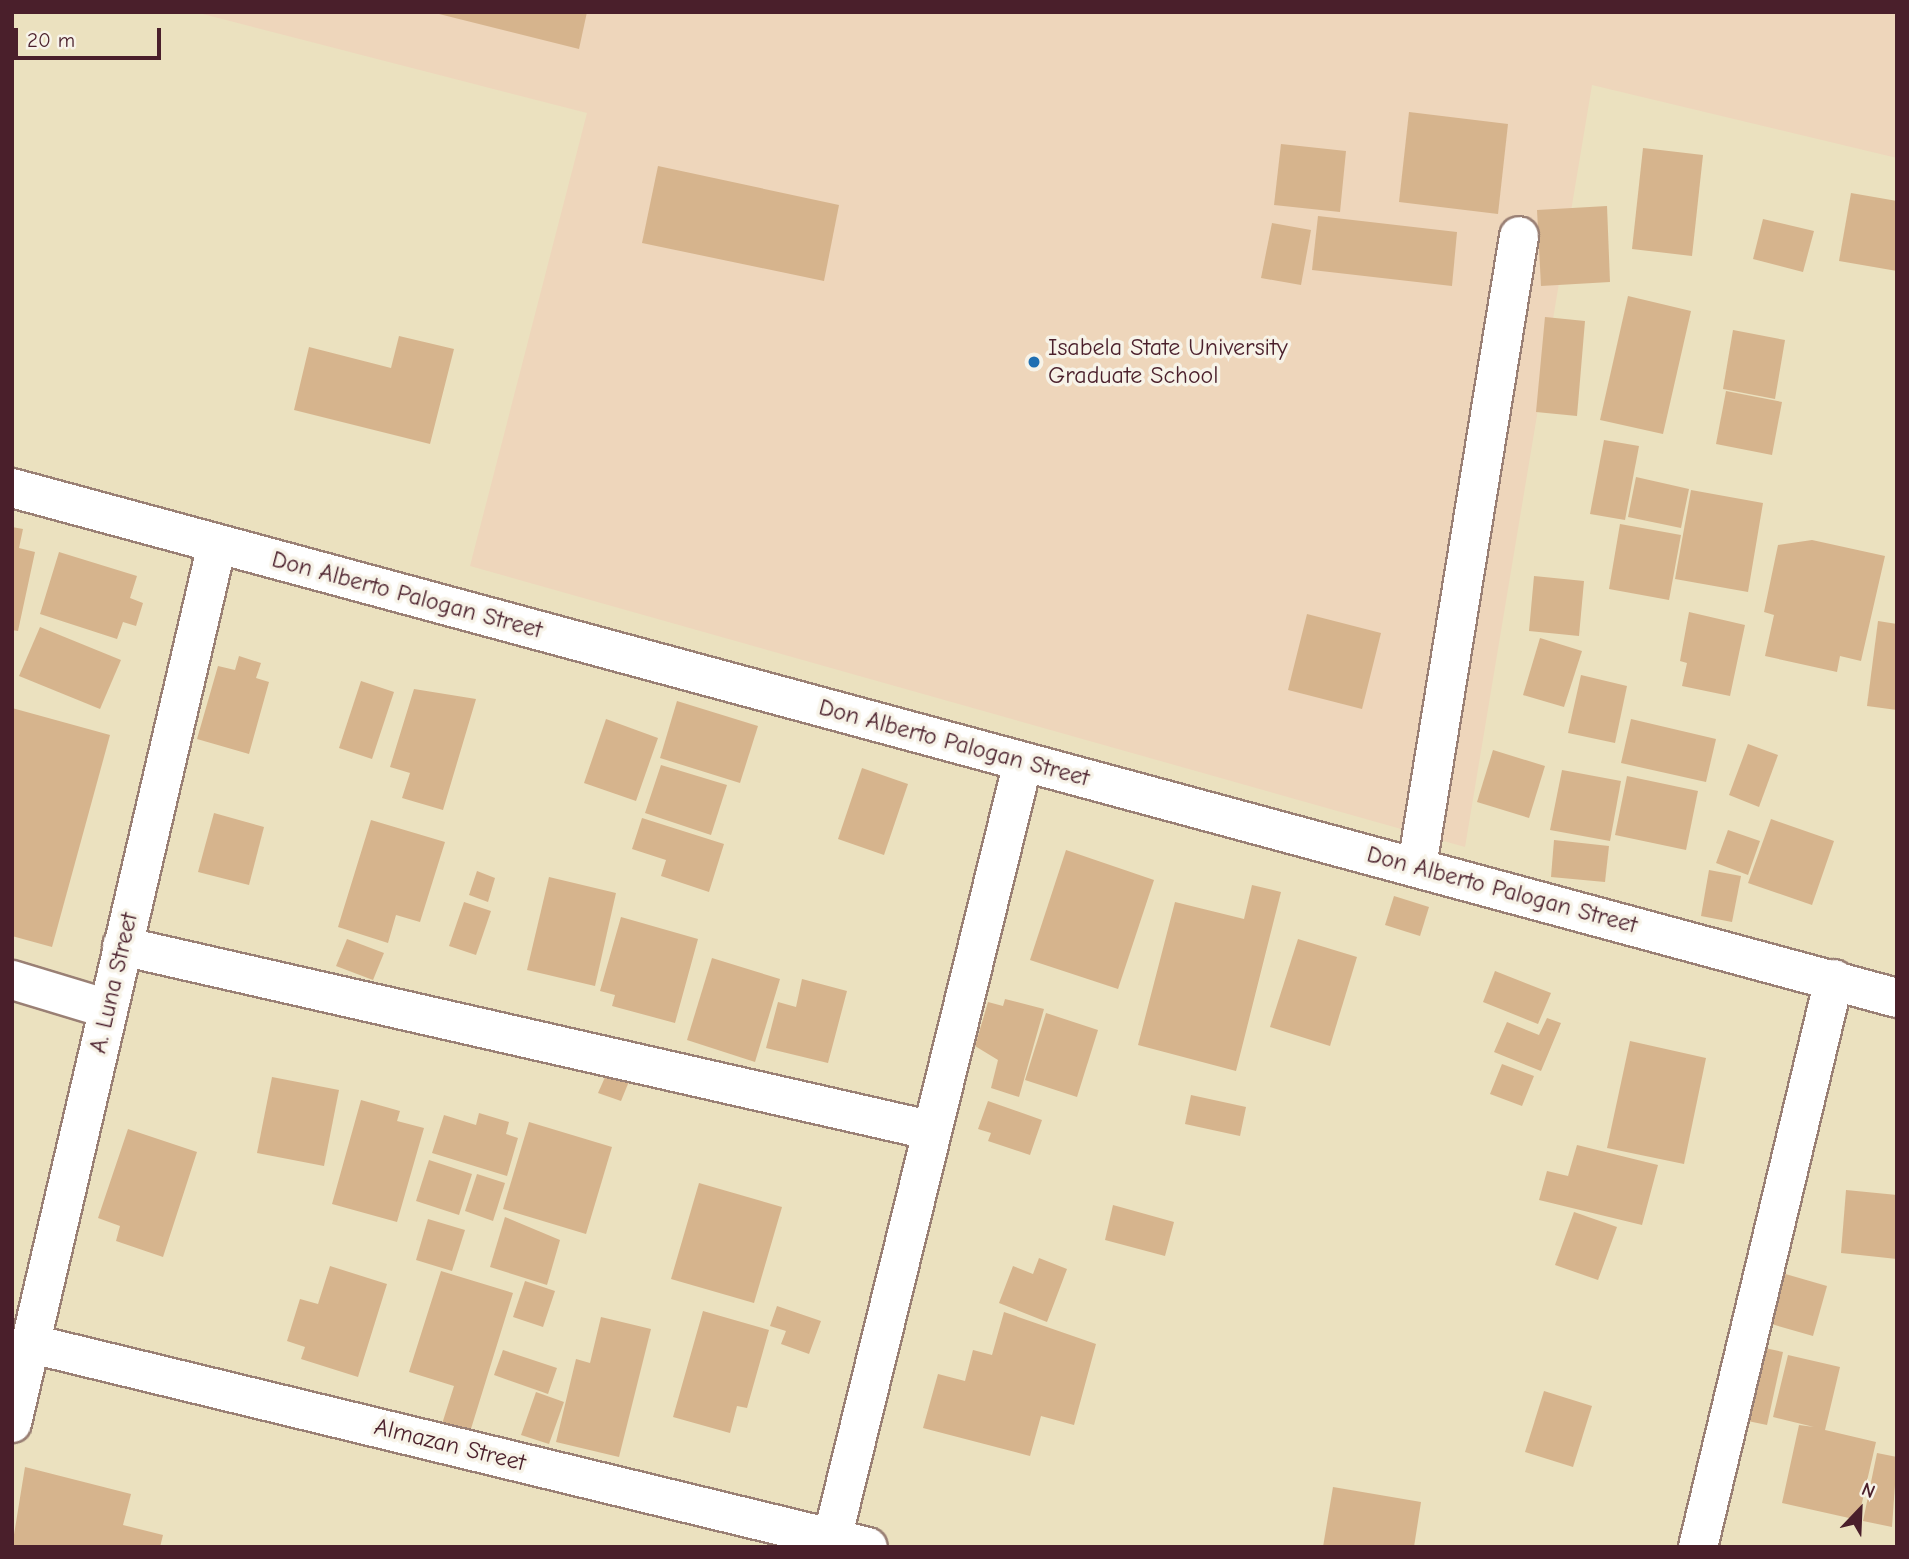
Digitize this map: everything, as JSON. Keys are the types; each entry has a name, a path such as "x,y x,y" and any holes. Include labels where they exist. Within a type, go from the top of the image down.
{"street":[{"path":"1417,866 1519,236"},
{"name":"Don Alberto Palogan Street","path":"12,488 1897,998"},
{"name":"A. Luna Street","path":"12,1423 217,544"},
{"path":"844,1544 929,1130 1023,762"},
{"path":"122,946 929,1130"},
{"path":"1699,1547 1833,979"},
{"path":"12,980 108,1009"},
{"name":"Almazan Street","path":"32,1344 844,1544"}],"shaded area":[{"name":"Isabela State University Graduate School","path":"195,12 1897,12 1897,158 1592,85 1465,847 470,566 587,113"}],"building":[{"path":"431,12 587,12 579,49"},
{"path":"1409,112 1508,124 1498,214 1399,202"},
{"path":"1281,144 1346,151 1340,212 1274,205"},
{"path":"1643,148 1703,155 1692,256 1632,249"},
{"path":"658,166 839,205 824,281 642,243"},
{"path":"1851,193 1897,201 1897,271 1839,261"},
{"path":"1607,206 1610,282 1541,286 1537,210"},
{"path":"1318,216 1457,232 1452,286 1312,270"},
{"path":"1763,219 1814,231 1803,272 1753,259"},
{"path":"1272,223 1311,230 1301,285 1261,278"},
{"path":"1628,296 1691,311 1663,434 1600,420"},
{"path":"1545,317 1585,321 1577,416 1536,412"},
{"path":"1733,330 1785,340 1775,399 1723,389"},
{"path":"399,336 454,349 430,444 294,410 309,347 391,368"},
{"path":"1726,391 1782,402 1772,455 1716,444"},
{"path":"1604,440 1639,446 1625,520 1590,514"},
{"path":"1636,477 1689,489 1681,528 1628,517"},
{"path":"1691,490 1763,503 1748,592 1675,579"},
{"path":"1620,524 1681,535 1669,600 1609,589"},
{"path":"12,527 23,529 19,548 35,552 18,631 12,630"},
{"path":"1812,540 1885,556 1861,661 1840,656 1837,672 1765,656 1774,615 1764,612 1778,545"},
{"path":"59,552 137,576 130,598 143,603 136,626 123,622 117,639 40,614"},
{"path":"1534,576 1584,581 1579,636 1529,631"},
{"path":"1689,612 1745,625 1730,696 1682,686 1687,663 1680,661"},
{"path":"1307,614 1381,633 1362,709 1288,690"},
{"path":"1878,621 1897,624 1897,710 1867,706"},
{"path":"40,627 121,660 100,709 19,676"},
{"path":"1540,638 1582,651 1564,707 1523,695"},
{"path":"239,656 261,663 256,678 269,682 249,754 197,739 218,666 235,670"},
{"path":"1581,675 1627,686 1615,743 1568,733"},
{"path":"361,681 394,692 372,759 339,748"},
{"path":"414,689 476,699 443,810 402,798 410,773 390,767"},
{"path":"677,701 758,726 740,783 660,758"},
{"path":"12,708 110,735 52,947 12,936"},
{"path":"606,719 658,738 636,801 584,783"},
{"path":"1631,719 1716,739 1706,782 1621,763"},
{"path":"1748,744 1778,755 1759,807 1729,795"},
{"path":"1493,750 1545,766 1529,818 1477,802"},
{"path":"661,765 727,785 711,835 645,813"},
{"path":"862,768 908,784 884,855 838,839"},
{"path":"1562,770 1621,781 1610,841 1550,830"},
{"path":"1627,776 1698,791 1686,850 1615,835"},
{"path":"214,813 264,827 249,885 198,872"},
{"path":"642,818 724,844 709,892 661,876 666,860 632,849"},
{"path":"1771,819 1834,841 1812,905 1748,883"},
{"path":"371,820 445,842 420,922 396,915 388,943 338,927"},
{"path":"1728,830 1760,841 1748,875 1716,863"},
{"path":"1554,840 1609,846 1605,882 1551,877"},
{"path":"1066,850 1154,880 1118,989 1030,960"},
{"path":"1709,870 1741,876 1732,922 1701,916"},
{"path":"477,871 495,878 488,902 469,895"},
{"path":"549,877 616,893 595,986 527,970"},
{"path":"1252,885 1281,892 1236,1071 1138,1045 1175,902 1244,919"},
{"path":"1394,896 1429,907 1420,936 1385,925"},
{"path":"464,902 491,911 476,955 449,946"},
{"path":"621,917 698,939 675,1023 612,1006 615,995 600,991"},
{"path":"347,939 384,953 373,980 336,966"},
{"path":"1298,939 1357,957 1330,1046 1270,1027"},
{"path":"712,958 780,979 755,1062 687,1040"},
{"path":"1495,971 1551,993 1538,1024 1483,1002"},
{"path":"802,979 847,991 828,1063 766,1048 778,1002 796,1007"},
{"path":"1005,999 1044,1009 1019,1097 991,1088 998,1060 975,1046 988,1002 1003,1006"},
{"path":"1046,1013 1098,1030 1077,1097 1025,1080"},
{"path":"1547,1018 1561,1023 1541,1071 1494,1052 1507,1022 1539,1035"},
{"path":"1630,1041 1706,1058 1684,1164 1607,1148"},
{"path":"1502,1064 1534,1076 1522,1106 1490,1094"},
{"path":"610,1066 632,1074 621,1101 598,1093"},
{"path":"272,1077 339,1090 324,1166 257,1153"},
{"path":"1191,1095 1246,1107 1240,1136 1185,1124"},
{"path":"361,1100 400,1111 397,1121 424,1128 397,1222 332,1204"},
{"path":"988,1101 1042,1120 1030,1155 988,1141 991,1133 978,1129"},
{"path":"479,1113 509,1122 506,1134 518,1138 507,1176 432,1153 444,1115 476,1125"},
{"path":"529,1122 612,1147 586,1234 503,1209"},
{"path":"128,1129 197,1152 163,1257 116,1241 120,1226 98,1218"},
{"path":"1577,1145 1658,1165 1642,1225 1539,1200 1547,1171 1568,1176"},
{"path":"429,1160 472,1174 459,1215 416,1201"},
{"path":"477,1174 505,1183 493,1221 465,1211"},
{"path":"699,1183 782,1207 754,1303 671,1279"},
{"path":"1846,1190 1897,1195 1897,1259 1841,1253"},
{"path":"1113,1205 1174,1222 1165,1256 1105,1240"},
{"path":"1574,1212 1617,1227 1598,1280 1555,1265"},
{"path":"505,1217 560,1240 547,1285 490,1267"},
{"path":"428,1219 465,1230 452,1271 416,1260"},
{"path":"1039,1258 1067,1269 1047,1322 999,1303 1013,1266 1033,1274"},
{"path":"330,1266 387,1284 358,1377 301,1359 305,1347 287,1341 300,1299 318,1304"},
{"path":"441,1271 513,1293 470,1432 442,1424 454,1386 409,1372"},
{"path":"1782,1273 1827,1286 1813,1336 1768,1323"},
{"path":"525,1281 555,1291 543,1327 513,1317"},
{"path":"777,1306 821,1321 809,1354 781,1344 786,1331 770,1326"},
{"path":"703,1311 769,1330 747,1408 737,1406 730,1433 673,1417"},
{"path":"1004,1312 1096,1344 1074,1425 1041,1416 1030,1456 923,1428 938,1374 965,1381 973,1350 992,1355"},
{"path":"601,1317 651,1329 619,1457 556,1442 576,1359 590,1363"},
{"path":"1760,1347 1783,1352 1767,1425 1743,1420"},
{"path":"503,1350 557,1368 548,1394 494,1375"},
{"path":"1788,1355 1840,1367 1825,1430 1876,1442 1858,1520 1782,1503 1799,1425 1814,1427 1773,1417"},
{"path":"1544,1391 1592,1406 1573,1467 1525,1452"},
{"path":"536,1392 564,1402 549,1444 521,1435"},
{"path":"1877,1453 1897,1457 1892,1527 1863,1521"},
{"path":"25,1467 131,1494 123,1525 163,1535 160,1547 12,1547"},
{"path":"1333,1487 1421,1502 1414,1547 1323,1547"}],"place":[{"name":"Isabela State University Graduate School","path":"1034,362"}]}
